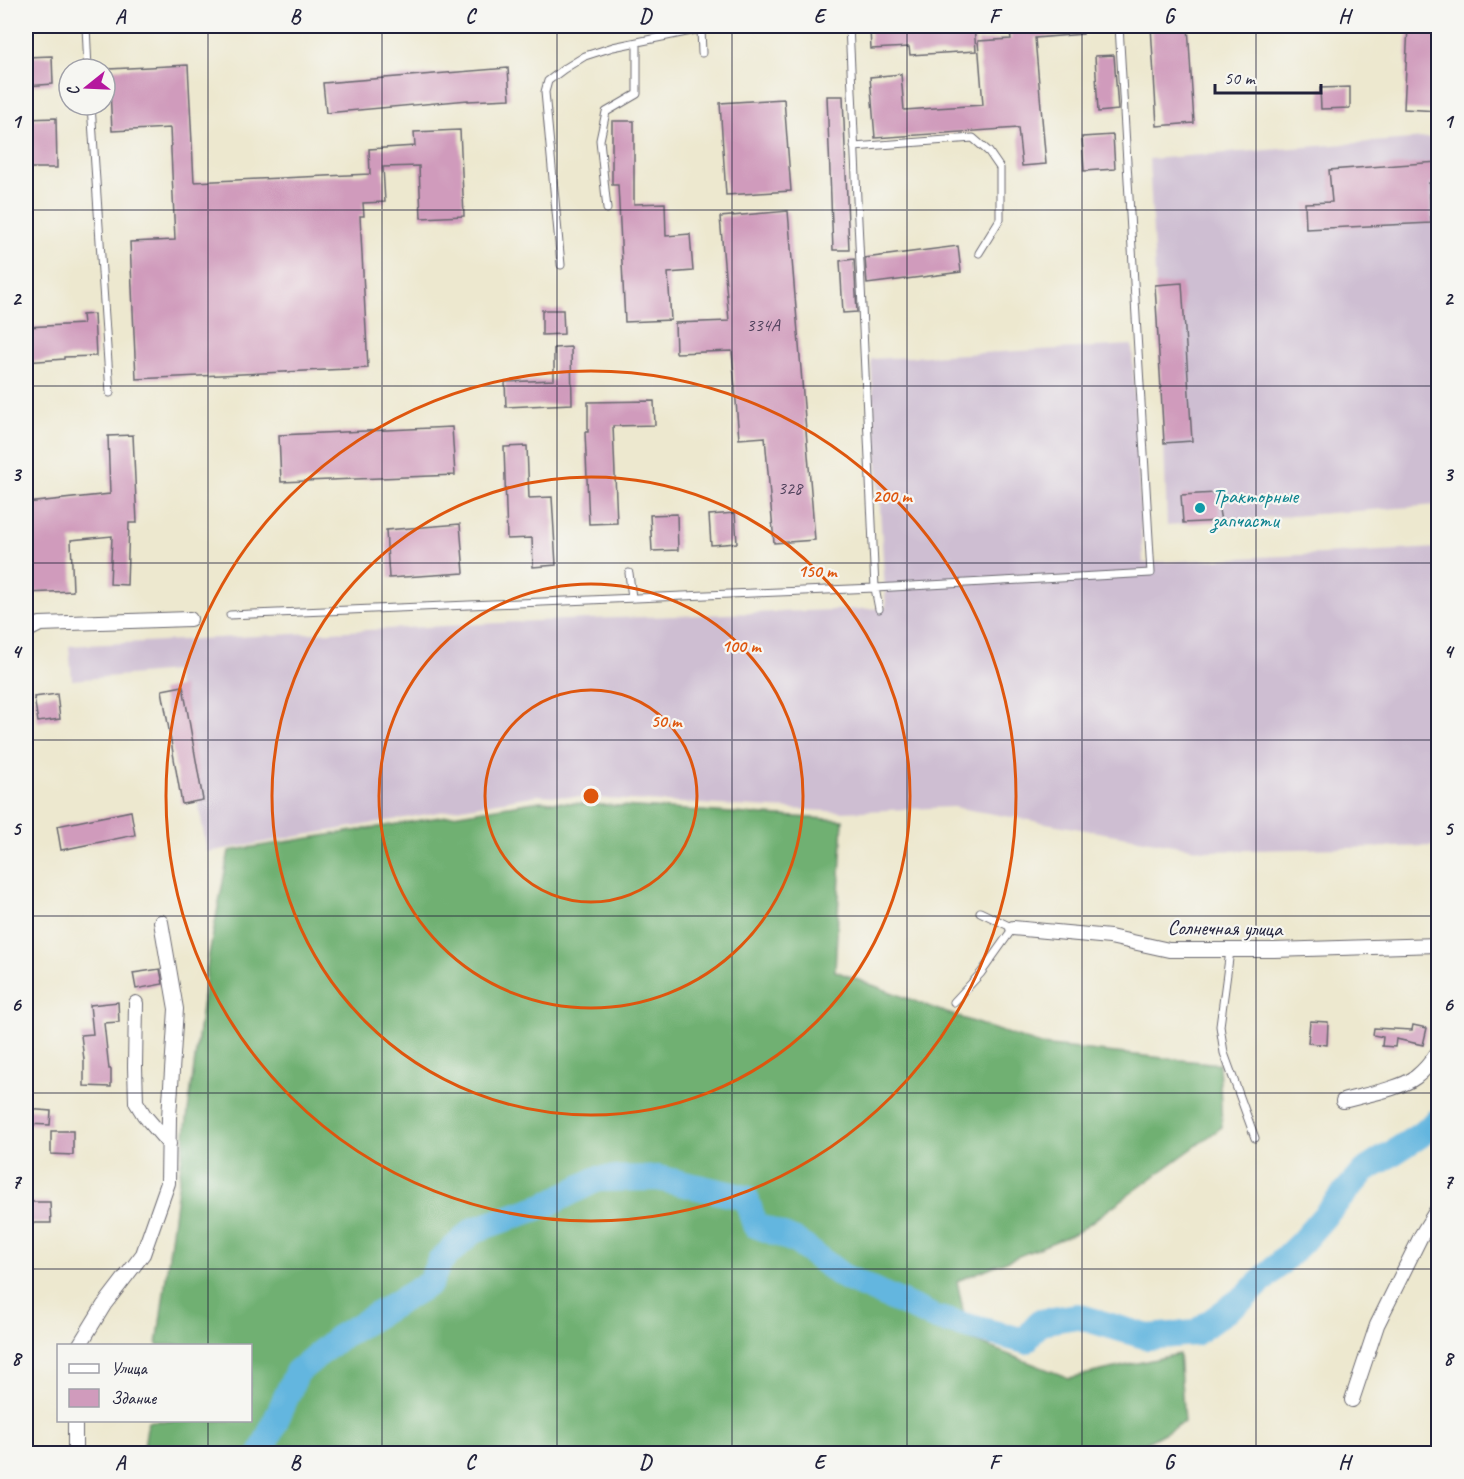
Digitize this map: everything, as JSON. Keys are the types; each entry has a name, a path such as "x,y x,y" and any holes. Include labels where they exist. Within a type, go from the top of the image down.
{"street":[{"path":"26,631 40,624 190,619"},
{"path":"80,1344 104,1305 143,1254 168,1183 169,1117 176,1009 161,922"},
{"name":"Солнечная улица","path":"1013,928 1110,938 1169,950 1230,951 1438,945"},
{"path":"136,1003 136,1102 169,1144"},
{"path":"1343,1101 1396,1086 1415,1077 1438,1052"},
{"path":"1352,1400 1377,1325 1421,1236 1438,1208"},
{"path":"75,1422 75,1454"}],"lane":[{"path":"86,26 87,57"},
{"path":"849,26 875,588 879,609"},
{"path":"230,615 875,588 1151,573 1119,26"},
{"path":"561,265 545,92 548,81 585,56 613,47 700,27 702,53"},
{"path":"607,209 600,140 606,112 638,94 637,42"},
{"path":"92,117 110,393"},
{"path":"855,147 973,138 989,152 1000,168 1000,219 979,254"},
{"path":"629,573 632,598"},
{"path":"954,1002 981,973 1013,928 981,912"},
{"path":"1230,951 1220,1026 1224,1053 1255,1138"}],"shaded area":[{"path":"1438,137 1438,505 1167,525 1149,159"},
{"path":"1132,345 1143,563 1438,548 1438,846 1208,851 953,807 843,812 538,795 207,852 175,671 72,680 69,646 536,621 886,608 871,359"}],"green space":[{"path":"540,801 843,820 835,971 941,1011 1041,1045 1219,1064 1222,1127 1076,1233 957,1281 969,1339 1069,1378 1179,1354 1184,1422 1126,1454 143,1453 148,1422 252,1422 252,1344 157,1344 209,954 229,851"}],"building":[{"path":"908,26 974,26 976,51 910,55 909,47 871,49 870,29"},
{"path":"1009,26 1083,26 1083,34 1035,38 1046,164 1022,166 1018,128 875,138 870,77 901,74 904,110 983,105 978,41 1011,39"},
{"path":"1151,26 1188,26 1194,123 1157,126"},
{"path":"1408,26 1438,26 1438,111 1404,109"},
{"path":"1114,55 1118,110 1098,112 1095,56"},
{"path":"52,56 53,84 26,86 26,57"},
{"path":"188,65 194,182 370,174 369,149 415,146 414,132 460,130 464,216 421,218 419,166 383,167 385,202 363,203 364,216 360,216 368,368 136,379 130,242 175,240 170,128 112,131 111,117 117,117 117,69"},
{"path":"508,68 510,99 468,100 326,113 323,83"},
{"path":"1350,87 1350,108 1321,109 1320,88"},
{"path":"827,96 843,96 849,250 833,250"},
{"path":"784,99 791,191 726,195 720,103"},
{"path":"56,118 57,168 26,168 26,119"},
{"path":"612,121 634,121 634,204 665,203 666,236 690,234 693,271 668,273 671,320 625,322 618,185 612,185"},
{"path":"1113,135 1115,169 1084,171 1082,137"},
{"path":"1438,162 1438,183 1429,183 1431,223 1306,229 1305,203 1332,202 1329,170"},
{"path":"788,211 815,540 774,543 765,437 739,439 732,351 676,353 675,323 729,321 720,217"},
{"path":"958,246 961,272 867,284 865,258"},
{"path":"854,259 857,312 843,313 840,261"},
{"path":"1182,283 1192,441 1164,443 1155,285"},
{"path":"542,310 563,310 564,334 542,335"},
{"path":"94,314 96,356 26,362 26,327 83,324 82,315"},
{"path":"571,347 572,404 506,407 505,382 554,380 554,348"},
{"path":"654,401 655,425 613,426 617,523 589,524 585,432 588,432 588,402"},
{"path":"452,427 455,475 281,482 279,435"},
{"path":"133,435 137,523 129,523 127,585 110,584 112,536 71,540 73,591 26,593 26,503 110,494 108,436"},
{"path":"527,446 529,498 552,497 556,565 533,567 532,538 507,539 504,447"},
{"name":"Тракторные запчасти","path":"1216,493 1221,521 1183,523 1181,495"},
{"path":"735,513 737,543 711,545 709,515"},
{"path":"677,514 678,550 652,551 650,515"},
{"path":"460,524 464,573 389,578 386,530"},
{"path":"183,686 203,800 182,804 162,690"},
{"path":"57,694 60,719 38,722 34,697"},
{"path":"131,811 135,835 61,850 57,826"},
{"path":"160,969 163,984 136,989 133,973"},
{"path":"118,1002 119,1022 104,1023 109,1069 111,1069 111,1087 84,1086 81,1035 93,1034 90,1005"},
{"path":"1310,1021 1328,1022 1327,1045 1308,1043"},
{"path":"1413,1025 1427,1028 1423,1045 1396,1039 1395,1047 1382,1046 1383,1037 1373,1035 1374,1028 1412,1030"},
{"path":"26,1109 51,1111 50,1125 26,1124"},
{"path":"51,1131 73,1131 73,1155 51,1154"},
{"path":"26,1202 50,1202 51,1223 26,1223"}],"waterway":[{"path":"261,1454 297,1372 338,1338 430,1283 440,1261 474,1230 546,1205 597,1179 658,1178 746,1198 755,1225 796,1241 842,1276 936,1318 1025,1341 1040,1322 1077,1316 1148,1337 1195,1333 1246,1296 1301,1243 1363,1172 1438,1121"}],"place":[{"name":"Тракторные запчасти","path":"1200,508"}]}
